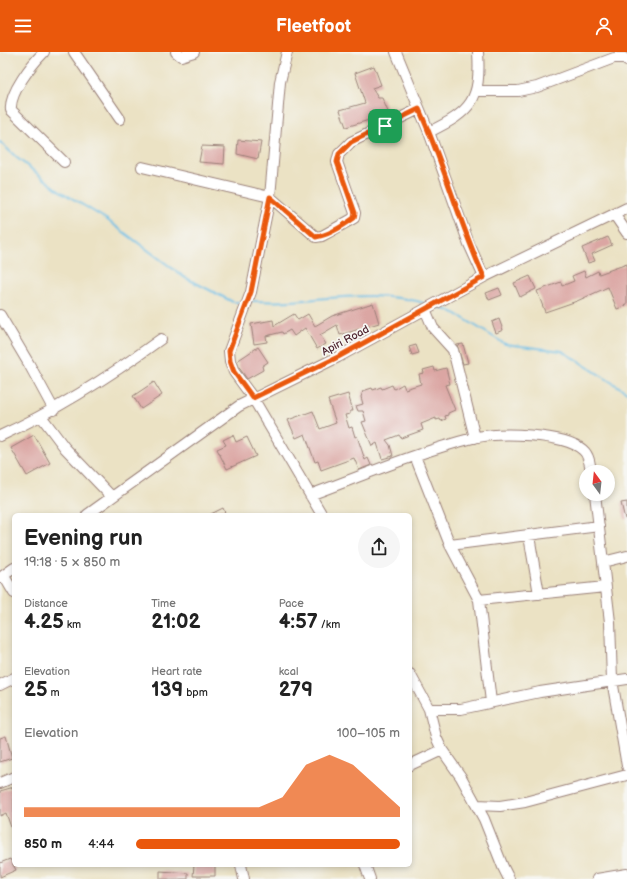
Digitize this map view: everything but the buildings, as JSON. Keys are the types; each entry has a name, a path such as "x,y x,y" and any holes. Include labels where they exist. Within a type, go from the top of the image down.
{"street":[{"path":"74,52 120,119"},
{"path":"176,52 182,56 194,52"},
{"path":"287,52 280,82 270,197 251,292 229,351 230,361 234,372 253,398 321,513"},
{"path":"396,52 429,132 469,244 484,277"},
{"path":"429,132 454,120 470,104 477,91 479,76 478,52"},
{"path":"39,54 14,94 10,103 11,110 64,162"},
{"path":"477,91 518,91 537,87 614,58 624,58 627,61"},
{"path":"142,167 270,197 316,237 322,236 354,218 355,213 337,162 339,154 351,142 419,109"},
{"name":"Apiri Road","path":"90,513 239,406 253,398 338,357 484,277 627,208"},
{"path":"614,214 627,233"},
{"path":"425,309 433,328 453,350 475,438"},
{"path":"0,315 54,410"},
{"path":"0,436 54,410 109,376 161,339"},
{"path":"41,416 65,448 112,497"},
{"path":"310,495 415,456 475,438 516,435 544,437 566,441 583,450 588,457 590,465"},
{"path":"415,456 450,545 479,600 491,702"},
{"path":"596,501 610,622 612,680 627,766"},
{"path":"450,545 599,526"},
{"path":"529,536 539,594"},
{"path":"603,562 627,556"},
{"path":"12,570 2,577 12,590"},
{"path":"479,600 605,587"},
{"path":"412,678 429,709 436,737 442,750 461,777 477,805 509,879"},
{"path":"0,685 12,679"},
{"path":"429,709 461,709 491,702 612,680 627,679"},
{"path":"412,764 442,750"},
{"path":"477,805 500,806 525,802 627,775"},
{"path":"0,783 12,778"},
{"path":"241,867 244,879"},
{"path":"366,867 370,879"},
{"path":"597,879 627,874"}],"waterway":[{"path":"0,142 17,158 60,191 106,219 184,277 233,302 244,302"},
{"path":"251,301 286,301 376,296 394,297 427,304"},
{"path":"437,307 453,312 505,344 562,351 627,392"}],"route":[{"path":"419,109 429,132 469,244 484,277 338,357 253,398 234,372 230,361 229,351 251,292 270,197 316,237 322,236 347,223 354,218 355,213 337,162 339,154 351,142 385,126 419,109"}]}
